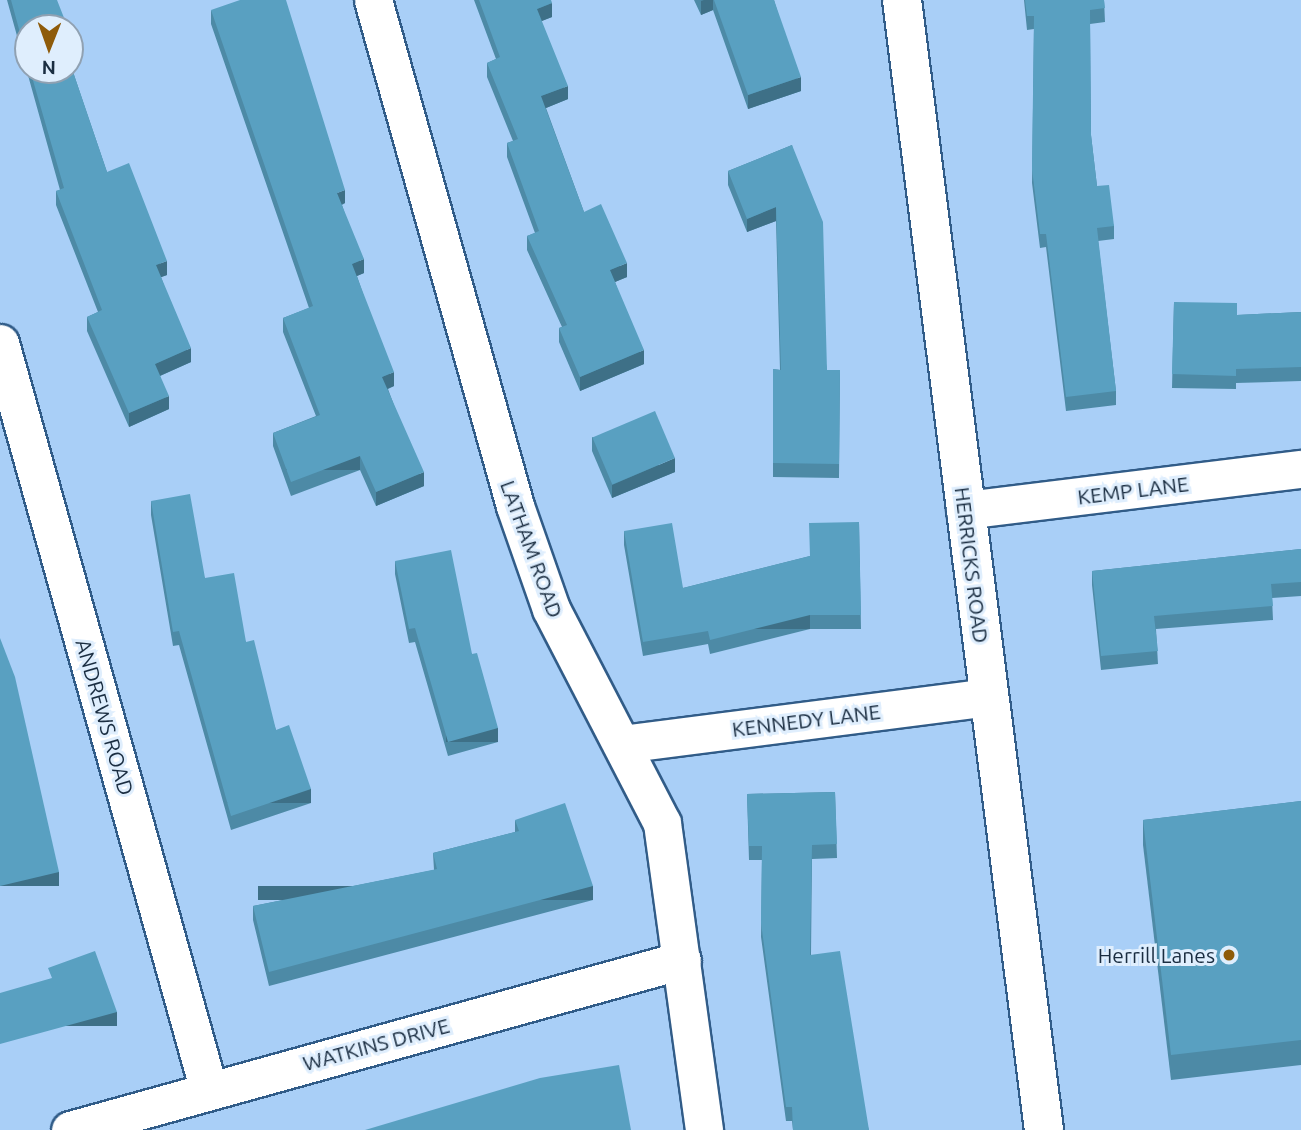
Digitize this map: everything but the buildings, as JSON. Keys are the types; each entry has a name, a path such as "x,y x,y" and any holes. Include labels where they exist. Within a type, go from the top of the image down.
{"main road":[{"name":"HERRICKS ROAD","path":"902,0 1044,1130"}],"street":[{"name":"LATHAM ROAD","path":"373,0 514,506 551,609 663,823 704,1130"},
{"name":"ANDREWS ROAD","path":"0,343 209,1091"},
{"name":"KEMP LANE","path":"965,510 1301,469"},
{"name":"KENNEDY LANE","path":"622,744 989,697"},
{"name":"WATKINS DRIVE","path":"70,1130 682,960"}],"place":[{"name":"Herrill Lanes","path":"1229,955"}]}
